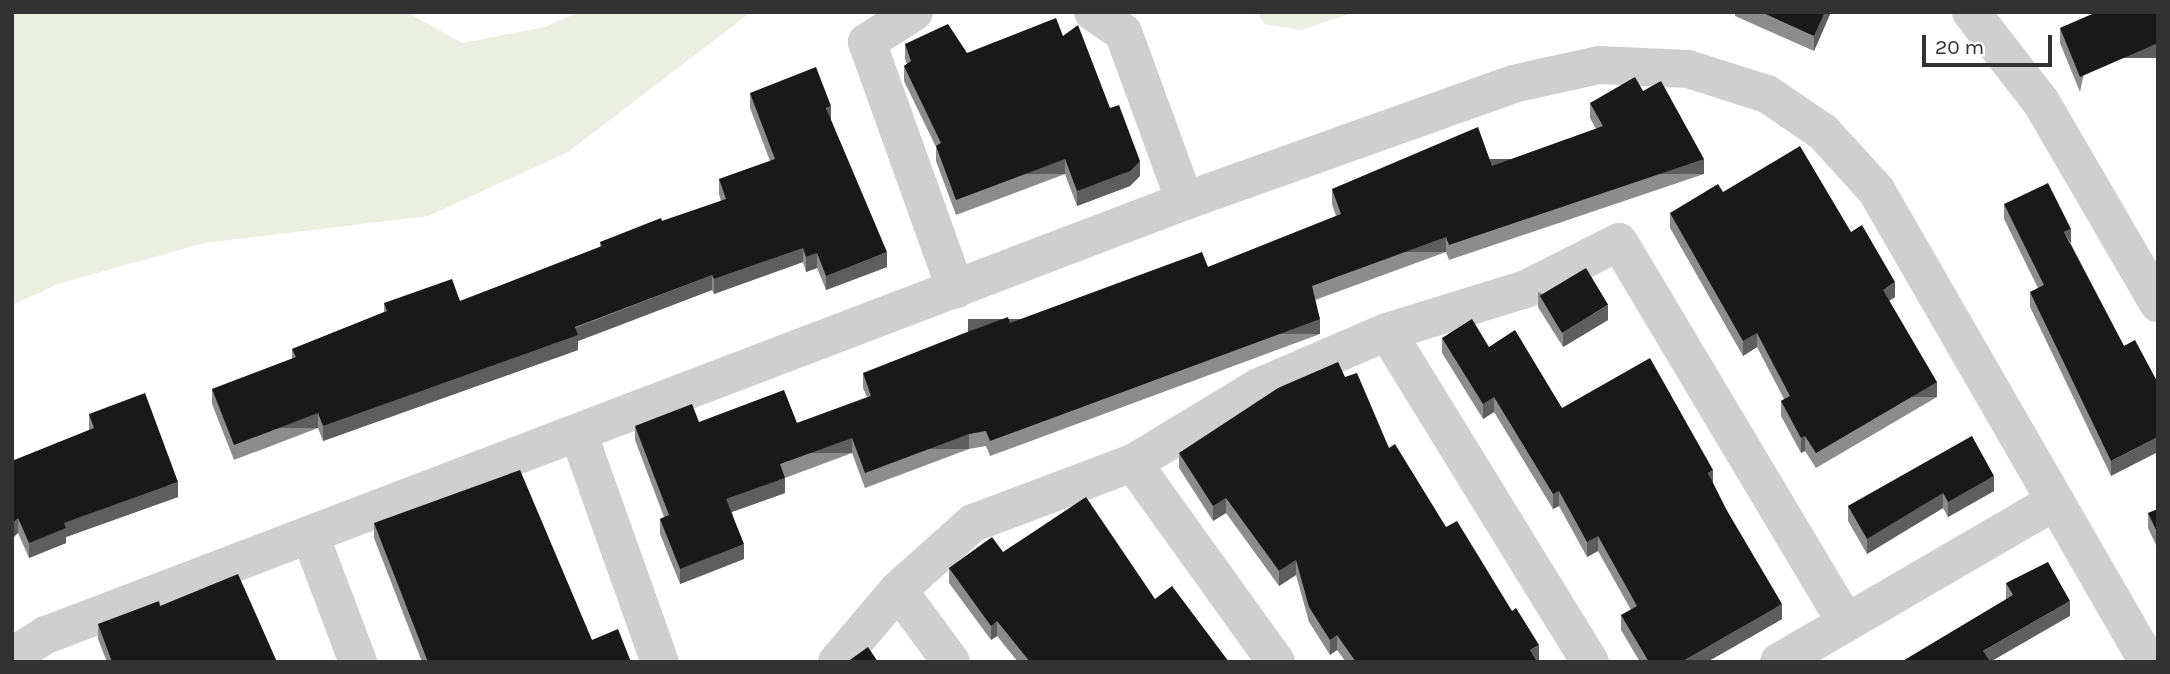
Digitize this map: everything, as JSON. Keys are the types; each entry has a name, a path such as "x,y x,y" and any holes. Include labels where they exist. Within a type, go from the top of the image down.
{"street":[{"path":"914,12 867,42 956,290"},
{"path":"1093,12 1123,32 1185,201"},
{"path":"1971,12 2041,102 2158,303"},
{"path":"12,656 52,648 310,535 579,435 1185,201 1513,84 1598,65 1688,69 1767,94 1823,132 1876,190 2148,662"},
{"path":"837,662 898,590 973,523 1133,463 1259,387 1387,332 1526,289 1619,242 1845,621"},
{"path":"1387,332 1590,662"},
{"path":"579,435 660,662"},
{"path":"1133,463 1276,662"},
{"path":"1779,662 1845,621 2056,502"},
{"path":"310,535 358,662"},
{"path":"898,590 951,662"}],"shaded area":[{"path":"12,12 406,12 463,43 545,27 579,12 751,12 568,152 428,216 204,243 58,284 12,305"},
{"path":"1258,12 1355,12 1302,30 1264,24"}],"building":[{"path":"1761,12 1825,12 1814,36"},
{"path":"2097,12 2158,12 2158,43 2080,77 2060,28"},
{"path":"1056,18 1063,36 1078,25 1110,108 1119,105 1140,161 1130,171 1077,191 1065,159 956,200 936,146 941,143 904,66 911,61 905,44 948,24 967,53"},
{"path":"816,67 831,106 826,108 887,252 826,276 817,253 806,257 803,248 714,279 712,275 575,327 578,335 323,426 318,413 234,445 212,389 296,357 292,349 387,311 384,303 452,279 460,301 602,246 600,242 661,218 662,221 726,199 719,179 775,159 750,93"},
{"path":"1635,77 1643,91 1661,81 1704,159 1449,245 1446,237 1312,286 1320,319 990,441 986,431 969,434 865,473 852,438 780,464 785,478 726,499 744,544 680,569 660,519 669,515 635,426 692,404 699,422 784,390 797,423 871,396 863,373 962,334 1008,317 1010,323 1202,252 1208,267 1341,214 1332,189 1478,127 1492,166 1603,126 1590,103"},
{"path":"1800,146 1851,232 1862,225 1895,282 1883,290 1937,382 1816,453 1805,436 1801,438 1781,401 1790,396 1757,333 1743,341 1670,213 1718,184 1723,192"},
{"path":"2048,183 2071,229 2064,232 2124,346 2135,340 2158,383 2158,437 2111,461 2030,292 2044,285 2004,204"},
{"path":"1586,268 1608,305 1562,333 1540,296"},
{"path":"1472,319 1489,347 1515,330 1562,408 1650,358 1713,470 1708,473 1726,509 1782,604 1681,662 1649,662 1621,615 1637,606 1598,536 1587,542 1559,491 1553,494 1494,397 1483,404 1442,338"},
{"path":"1338,362 1345,377 1357,373 1389,448 1395,444 1446,527 1457,521 1512,611 1516,608 1539,645 1530,650 1537,662 1356,662 1337,635 1330,640 1309,607 1296,560 1279,571 1226,498 1213,506 1179,453 1278,388"},
{"path":"145,393 178,482 64,523 66,528 29,543 18,518 12,524 12,461 94,428 89,414"},
{"path":"1972,436 1994,476 1948,502 1943,493 1867,539 1848,506"},
{"path":"520,470 592,640 618,629 631,662 428,662 374,523"},
{"path":"1086,497 1155,599 1172,586 1229,662 1030,662 997,621 991,626 949,568 992,537 1003,552"},
{"path":"2158,509 2158,534 2148,513"},
{"path":"2048,562 2070,601 1983,651 1989,660 1901,662 2013,595 2006,583"},
{"path":"238,574 277,662 112,662 98,624 159,601 160,606"},
{"path":"868,647 878,662 847,662"}]}
